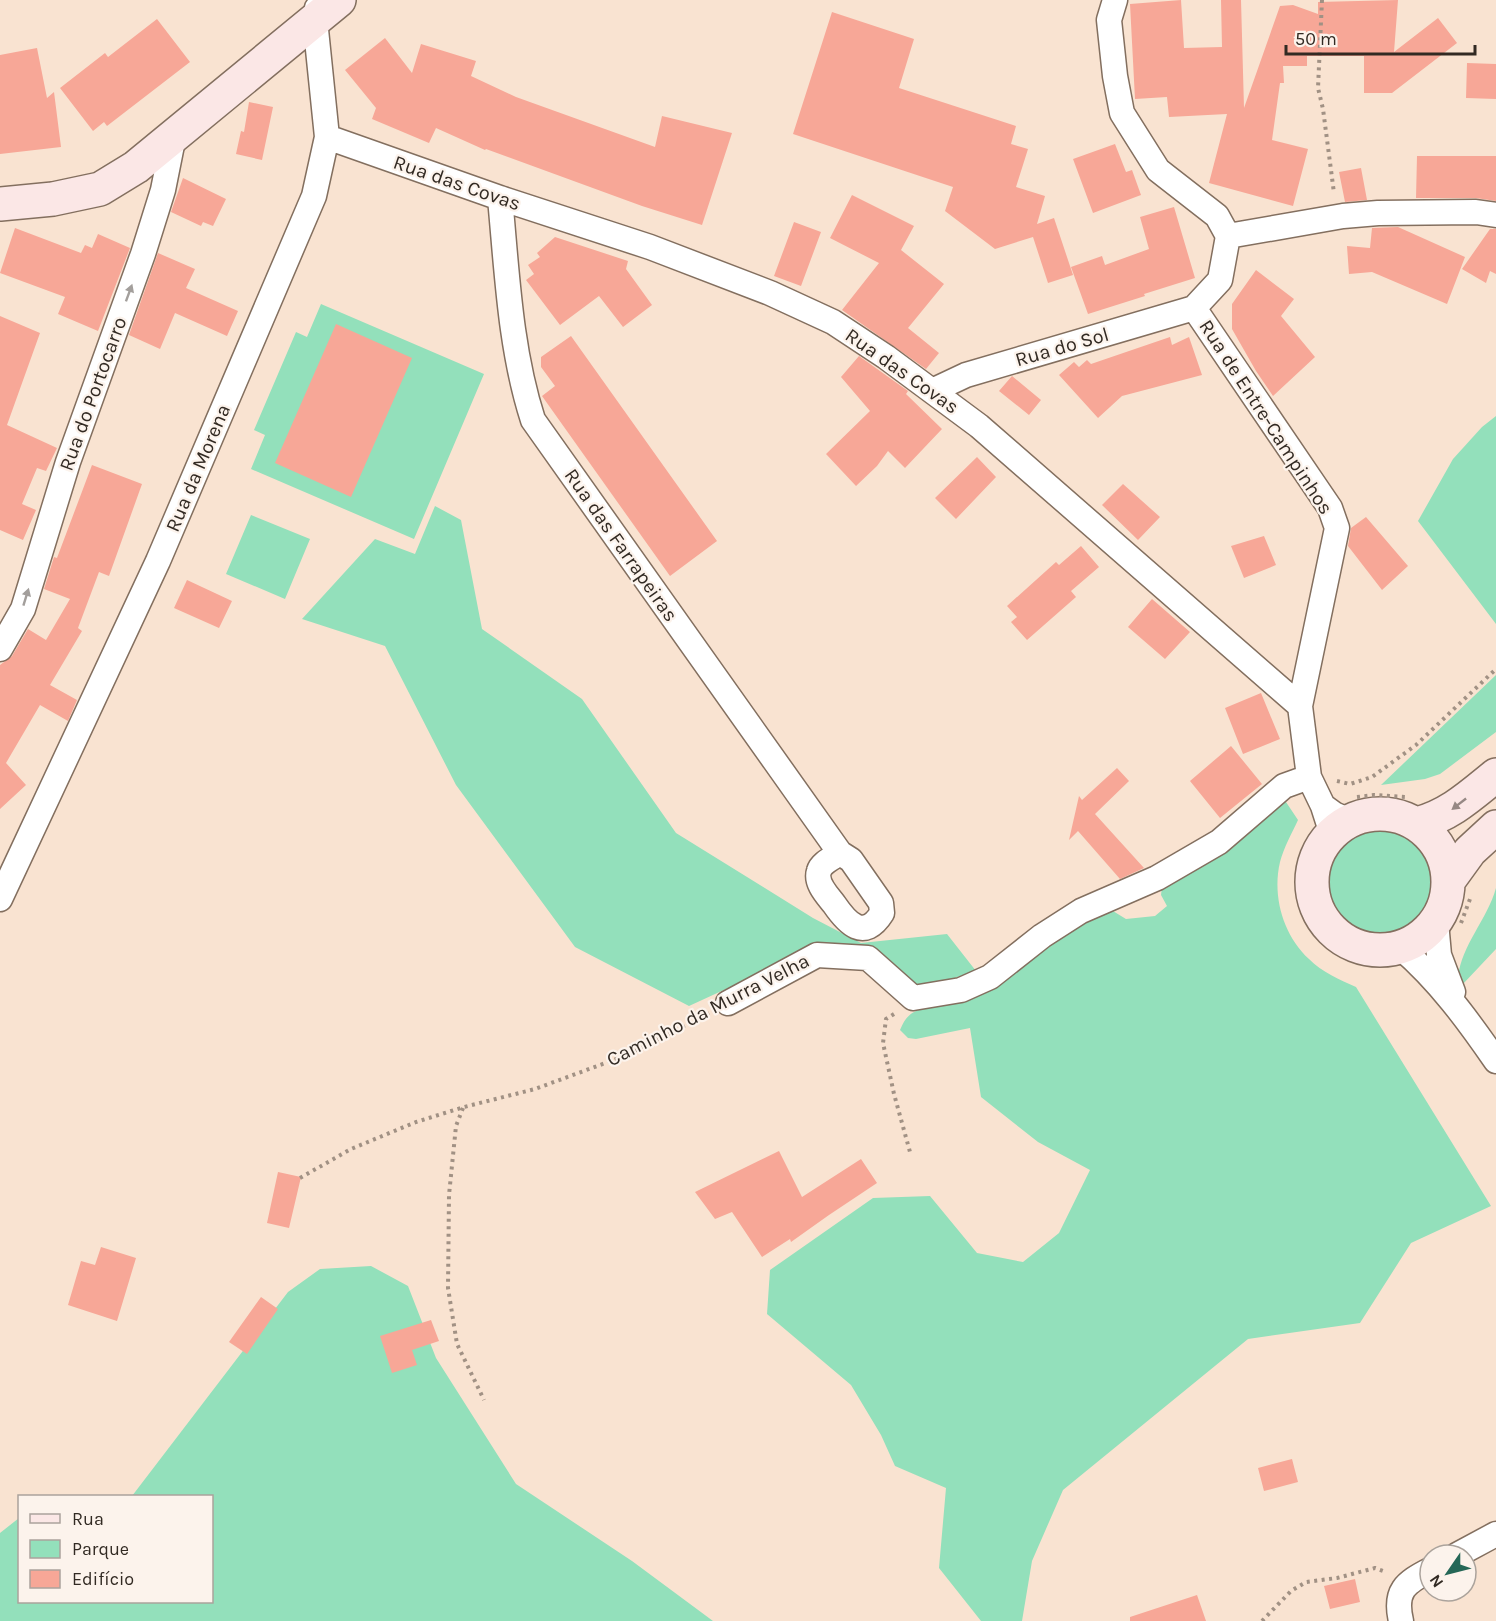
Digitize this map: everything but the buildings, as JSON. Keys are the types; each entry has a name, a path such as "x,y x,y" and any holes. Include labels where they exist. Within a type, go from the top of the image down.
{"main road":[{"path":"0,204 53,199 100,189 136,166 174,135 324,6"},
{"path":"1412,811 1434,839 1444,858 1449,880 1446,902 1436,922 1421,938 1401,948 1380,951 1358,947 1338,937 1323,920 1313,898 1312,875 1318,853 1334,817 1372,814 1396,816 1412,811 1437,818 1450,812 1496,775"},
{"path":"1449,880 1470,850 1496,827"}],"street":[{"path":"1115,0 1109,20 1115,76 1122,112 1158,170 1217,216 1228,236 1337,218 1394,212 1476,212 1496,215"},
{"name":"Rua da Morena","path":"0,899 163,550 314,196 327,137 324,6"},
{"name":"Rua do Portocarro","path":"0,649 23,609 68,462 143,254 163,190 174,135"},
{"name":"Rua das Covas","path":"327,137 500,198 650,247 806,308 833,322 886,357 979,426 1299,706"},
{"name":"Rua das Farrapeiras","path":"500,198 509,292 523,389 533,420 840,853"},
{"name":"Rua de Entre-Campinhos","path":"1228,236 1221,280 1194,308 1330,508 1337,528 1299,706"},
{"name":"Rua do Sol","path":"932,391 966,375 1194,308"},
{"path":"1299,706 1309,777 1334,817"},
{"path":"913,998 961,990 990,977 1042,936 1081,911 1157,878 1219,842 1284,786 1309,777"},
{"path":"1436,922 1439,955 1459,1008"},
{"path":"1401,948 1427,970 1459,1008 1496,1061"},
{"name":"Caminho da Murra Velha","path":"728,1003 816,955 868,958 913,998"},
{"path":"1478,1544 1496,1534"},
{"path":"1478,1553 1496,1556"},
{"path":"1401,1621 1398,1606 1401,1593 1408,1582 1418,1577"}],"path":[{"path":"1322,0 1318,88 1323,109 1337,218"},
{"path":"1309,777 1350,784 1372,777 1416,745 1496,669"},
{"path":"1334,817 1353,797 1374,795 1412,811"},
{"path":"910,1152 883,1043 886,1019 913,998"},
{"name":"Caminho da Murra Velha","path":"300,1178 351,1149 416,1122 535,1089 627,1055 728,1003"},
{"path":"464,1107 456,1126 449,1195 448,1288 457,1344 483,1400"},
{"path":"1262,1621 1291,1591 1306,1582 1337,1578 1375,1568 1408,1582"}],"green space":[{"path":"321,304 484,374 414,539 251,469 265,435 254,430 296,332 307,337"},
{"path":"1496,416 1496,624 1418,521 1453,459 1482,427"},
{"path":"435,506 461,520 482,629 582,699 676,833 813,918 861,943 947,934 976,971 926,987 907,985 819,946 689,1006 575,947 456,785 385,646 302,619 375,539 415,554"},
{"path":"251,515 310,539 285,599 226,574"},
{"path":"1496,675 1496,732 1440,774 1425,779 1381,785"},
{"path":"1281,802 1286,802 1298,820 1280,862 1278,875 1279,901 1292,939 1320,968 1356,987 1491,1206 1411,1243 1360,1323 1248,1339 1063,1490 1032,1561 1022,1621 981,1621 939,1568 946,1488 895,1466 881,1435 851,1385 767,1314 770,1270 873,1198 930,1196 977,1253 1023,1262 1059,1233 1090,1170 1038,1142 981,1097 970,1028 916,1039 908,1038 900,1030 903,1024 915,1012 1108,908 1126,919 1155,916 1167,906 1161,895 1162,887"},
{"path":"1380,831 1400,835 1417,846 1428,863 1432,883 1428,903 1417,920 1400,931 1380,935 1360,931 1343,920 1332,903 1328,883 1332,863 1343,846 1360,835"},
{"path":"1496,888 1496,949 1463,984 1458,977 1460,965"},
{"path":"371,1266 408,1286 436,1358 516,1484 632,1561 713,1621 0,1621 0,1533 18,1519 18,1603 213,1603 213,1495 133,1495 288,1292 320,1269"}]}
